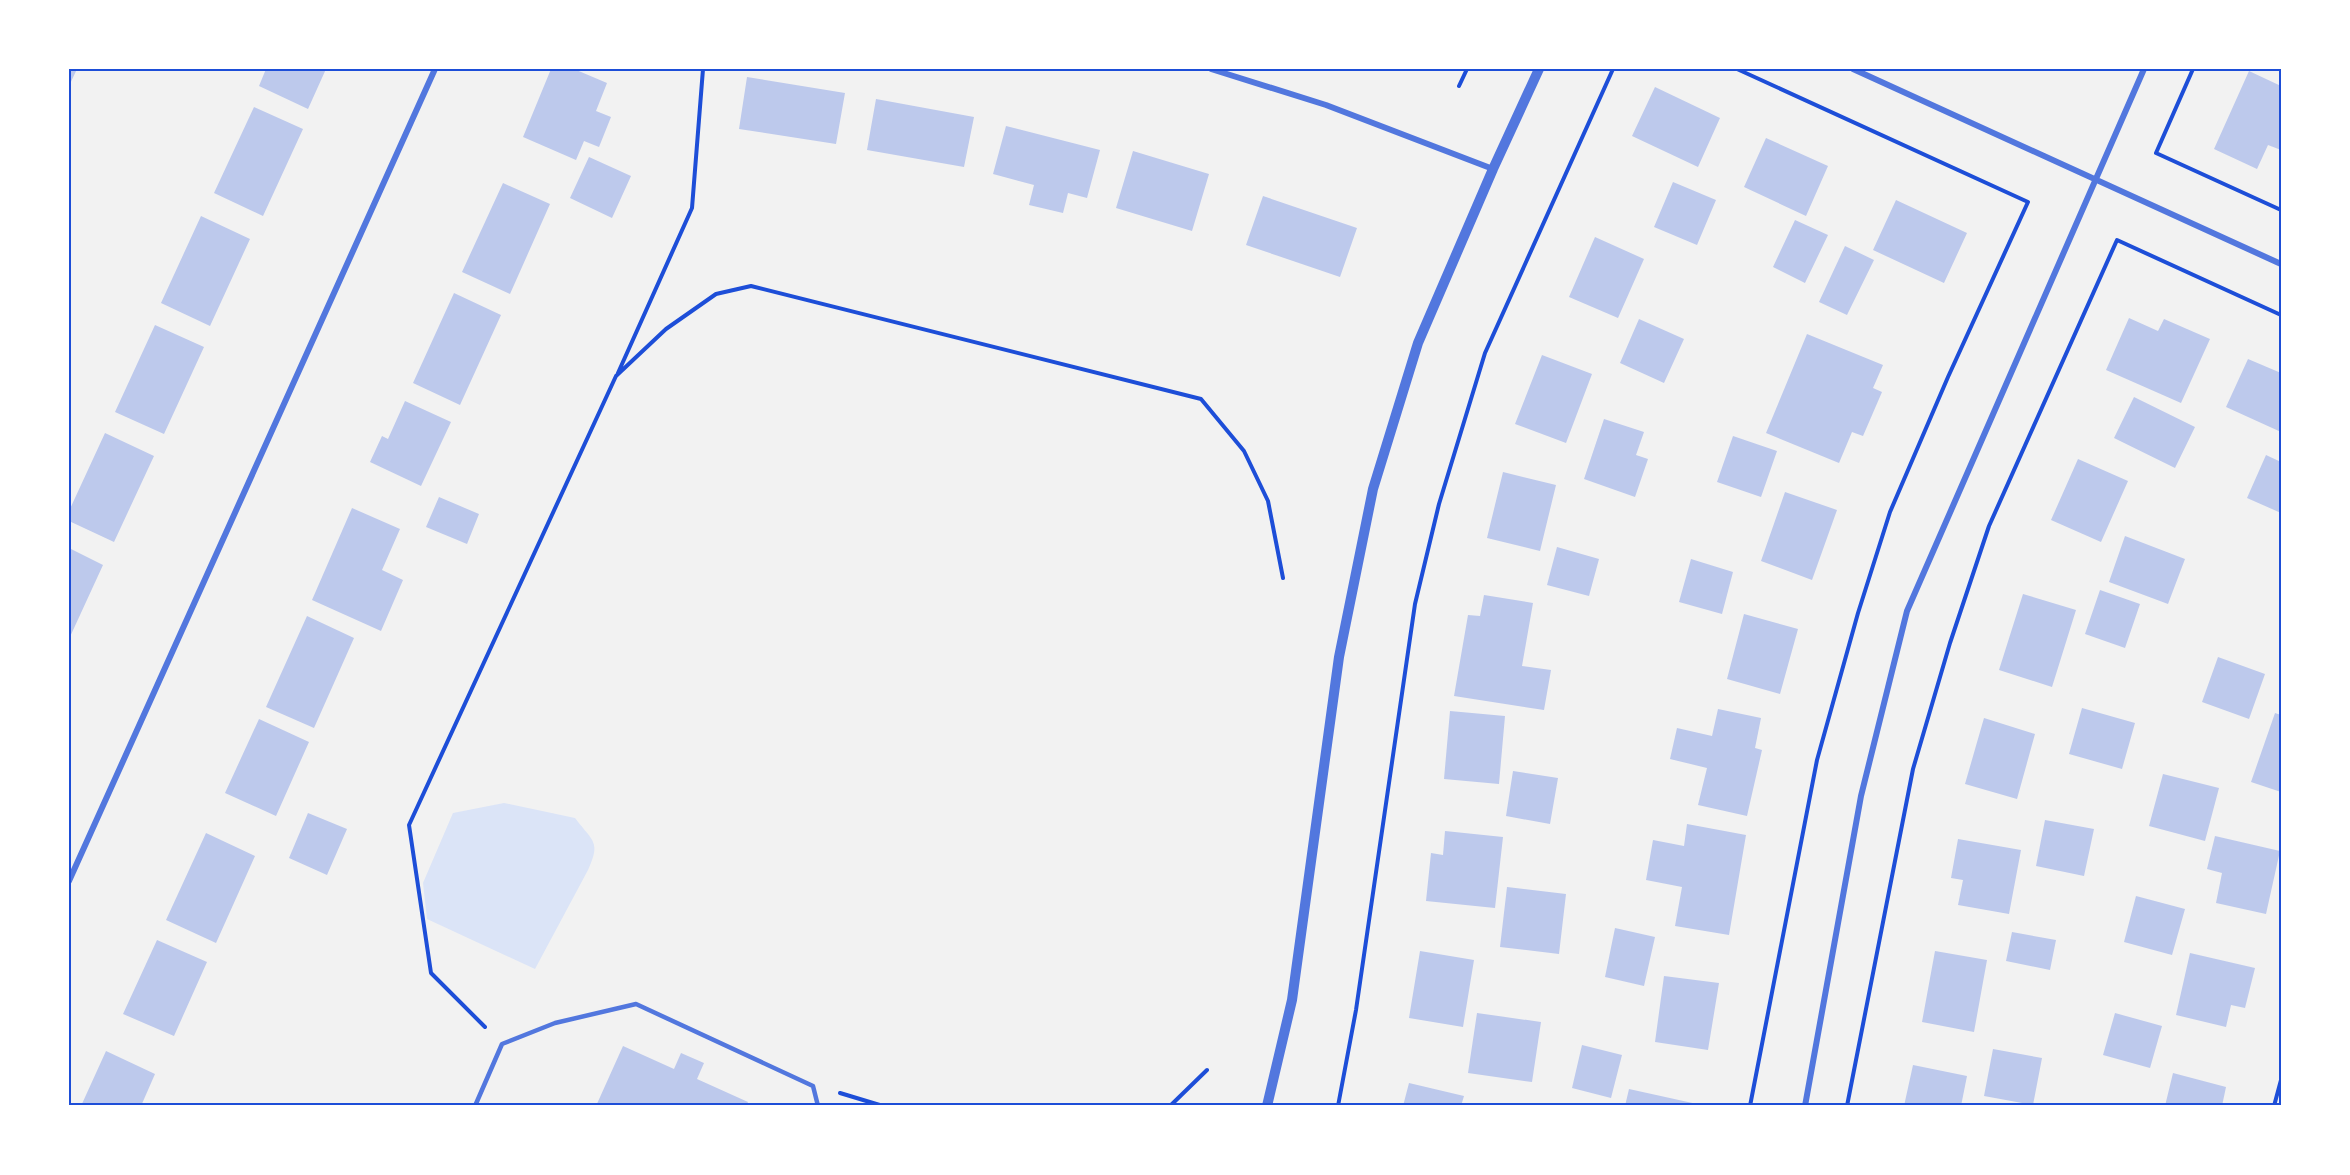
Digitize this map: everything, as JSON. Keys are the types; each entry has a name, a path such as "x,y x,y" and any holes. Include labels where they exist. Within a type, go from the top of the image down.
{"street":[{"path":"69,881 435,69"},
{"path":"1211,69 1226,71 1326,105 1493,168"},
{"path":"1267,1106 1292,1000 1339,657 1373,489 1418,343 1493,168 1539,69"},
{"path":"1853,69 2281,264"},
{"path":"1804,1106 1861,796 1907,611 2144,69"}],"lane":[{"path":"475,1106 502,1044 555,1023 636,1004 813,1086 818,1106"}],"path":[{"path":"502,1044 431,973 409,825 692,208 703,69"},
{"path":"1459,86 1467,69"},
{"path":"1338,1106 1356,1010 1415,604 1439,504 1485,353 1613,69"},
{"path":"1737,69 2028,202 1948,377 1890,512 1858,613 1817,760 1750,1106"},
{"path":"2193,69 2156,153 2281,210"},
{"path":"1847,1106 1913,769 1950,643 1989,526 2117,240 2281,315"},
{"path":"616,376 666,328 716,294 751,286 1201,399 1244,451 1268,501 1283,578"},
{"path":"1170,1106 1207,1070"},
{"path":"2274,1106 2281,1080"},
{"path":"813,1086 883,1106"}],"shaded area":[{"path":"504,803 575,818 590,837 594,847 588,870 535,969 427,919 423,883 453,813"}],"building":[{"path":"69,69 77,69 69,86"},
{"path":"266,69 326,69 308,109 259,86"},
{"path":"551,69 574,69 607,83 596,111 611,117 599,147 584,141 576,160 523,137"},
{"path":"2249,71 2281,86 2281,150 2268,145 2257,169 2214,149"},
{"path":"747,77 845,93 836,144 739,129"},
{"path":"1655,87 1720,118 1698,167 1632,136"},
{"path":"876,99 974,117 964,167 867,150"},
{"path":"254,107 303,129 263,216 214,193"},
{"path":"1006,126 1100,150 1087,198 1068,193 1063,213 1029,205 1034,185 993,174"},
{"path":"1766,138 1828,166 1806,216 1744,187"},
{"path":"1133,151 1209,174 1192,231 1116,208"},
{"path":"589,157 631,176 612,218 570,198"},
{"path":"1673,182 1716,200 1697,245 1654,227"},
{"path":"503,183 550,204 510,294 462,272"},
{"path":"1263,196 1357,228 1340,277 1246,245"},
{"path":"1896,200 1967,233 1944,283 1873,250"},
{"path":"201,216 250,239 210,326 161,303"},
{"path":"1795,220 1828,235 1805,283 1773,267"},
{"path":"1595,237 1644,259 1618,318 1569,297"},
{"path":"1845,246 1874,260 1847,315 1819,302"},
{"path":"454,293 501,315 460,405 413,383"},
{"path":"2129,318 2158,331 2164,319 2210,339 2181,403 2106,370"},
{"path":"1639,319 1684,339 1664,383 1620,363"},
{"path":"155,325 204,347 164,434 115,412"},
{"path":"1807,334 1883,365 1873,388 1882,392 1863,436 1852,432 1839,463 1766,433"},
{"path":"1542,355 1592,374 1566,443 1515,424"},
{"path":"2248,359 2281,373 2281,432 2226,407"},
{"path":"2134,397 2195,427 2175,468 2114,438"},
{"path":"405,401 451,422 421,486 370,462 382,436 388,439"},
{"path":"1604,419 1644,432 1636,455 1648,459 1635,497 1584,479"},
{"path":"105,433 154,456 114,542 69,521 69,511"},
{"path":"1733,436 1777,451 1761,497 1717,482"},
{"path":"2266,455 2281,462 2281,513 2247,498"},
{"path":"2078,459 2128,481 2101,542 2051,520"},
{"path":"1503,472 1556,485 1540,551 1487,538"},
{"path":"1785,492 1837,510 1812,580 1761,561"},
{"path":"439,497 479,514 467,544 426,527"},
{"path":"352,508 400,529 382,570 403,580 381,631 312,600"},
{"path":"2125,536 2185,559 2168,604 2109,582"},
{"path":"1557,547 1599,559 1589,596 1547,585"},
{"path":"69,548 103,565 69,639"},
{"path":"1691,559 1733,572 1722,614 1679,602"},
{"path":"2100,590 2140,604 2125,648 2085,634"},
{"path":"2023,594 2076,610 2052,687 1999,670"},
{"path":"1484,595 1533,603 1522,666 1551,670 1544,710 1454,696 1468,615 1480,616"},
{"path":"1744,614 1798,629 1780,694 1727,679"},
{"path":"307,616 354,638 314,728 266,707"},
{"path":"2218,657 2265,674 2249,719 2202,702"},
{"path":"2082,708 2135,723 2122,769 2069,754"},
{"path":"1718,709 1761,718 1755,748 1762,750 1747,816 1698,805 1707,768 1670,759 1677,728 1712,736"},
{"path":"1450,711 1505,716 1499,784 1444,779"},
{"path":"2275,713 2281,715 2281,792 2251,782"},
{"path":"1984,718 2035,734 2017,799 1965,784"},
{"path":"259,719 309,742 276,816 225,793"},
{"path":"1513,771 1558,778 1550,824 1506,816"},
{"path":"2163,774 2219,788 2205,841 2149,826"},
{"path":"308,813 347,829 327,875 289,858"},
{"path":"2045,820 2094,829 2084,876 2036,866"},
{"path":"1687,824 1746,835 1729,935 1675,926 1682,887 1646,880 1653,840 1684,846"},
{"path":"1445,831 1503,837 1495,908 1426,901 1431,853 1443,855"},
{"path":"206,833 255,856 216,943 166,920"},
{"path":"2215,836 2280,851 2266,914 2216,903 2222,873 2207,869"},
{"path":"1958,839 2021,850 2009,914 1958,905 1963,880 1951,878"},
{"path":"1507,887 1566,894 1559,954 1500,947"},
{"path":"2136,896 2185,909 2172,955 2124,942"},
{"path":"1615,928 1655,937 1644,986 1605,977"},
{"path":"2012,932 2056,940 2050,970 2006,961"},
{"path":"157,940 207,962 174,1036 123,1014"},
{"path":"1420,951 1474,960 1463,1027 1409,1018"},
{"path":"1935,951 1987,960 1974,1032 1922,1022"},
{"path":"2190,953 2255,968 2245,1008 2231,1005 2226,1027 2176,1015"},
{"path":"1664,976 1719,983 1708,1050 1655,1042"},
{"path":"1477,1013 1541,1022 1532,1082 1468,1073"},
{"path":"2115,1013 2162,1026 2150,1068 2103,1055"},
{"path":"1582,1045 1622,1055 1611,1098 1572,1088"},
{"path":"623,1046 674,1069 681,1053 704,1063 697,1079 748,1102 746,1106 596,1106"},
{"path":"1993,1049 2042,1058 2033,1105 1984,1096"},
{"path":"106,1051 155,1074 141,1106 81,1106"},
{"path":"1913,1065 1967,1076 1961,1106 1904,1106"},
{"path":"2173,1073 2226,1087 2222,1106 2165,1106"},
{"path":"1409,1083 1464,1096 1461,1106 1403,1106"},
{"path":"1629,1089 1697,1104 1697,1106 1625,1106"}]}
